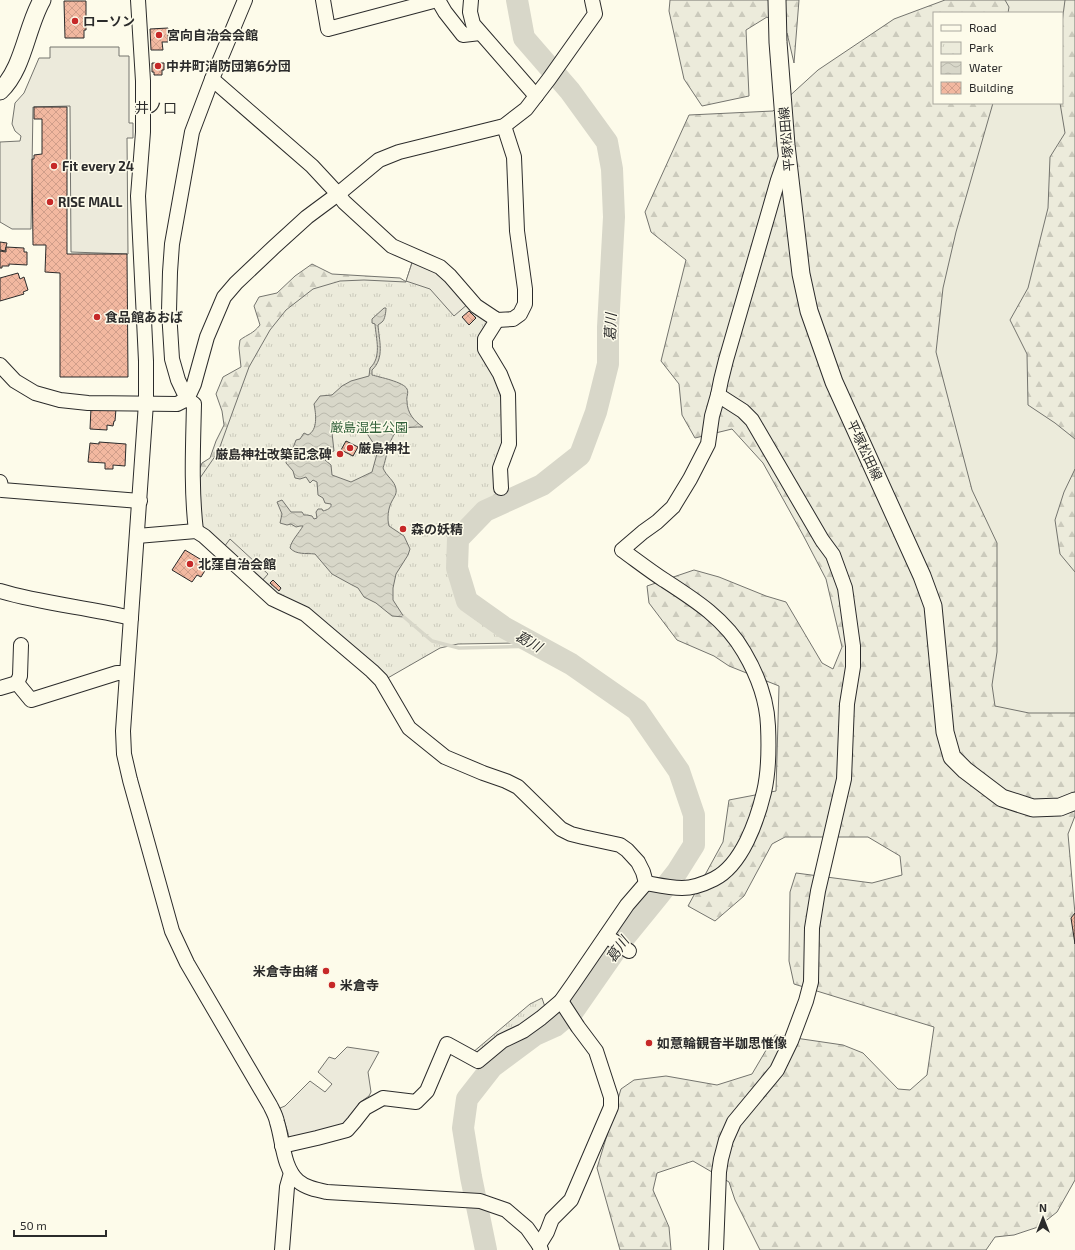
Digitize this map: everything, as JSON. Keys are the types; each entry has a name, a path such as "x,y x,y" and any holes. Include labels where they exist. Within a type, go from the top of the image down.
{"main road":[{"path":"0,91 10,80 16,69 36,12 42,0"},
{"name":"平塚松田線","path":"777,0 778,42 787,154 801,274 809,311 834,382 922,576 933,606 945,732 952,757 1002,798 1033,808 1060,808 1075,801"}],"street":[{"path":"138,0 143,81 143,132 138,196 146,361 146,403 123,731 124,754 130,780 172,930 187,963 270,1105 277,1122 282,1146 291,1173 299,1182 308,1188 327,1192 468,1200 492,1204 506,1210 527,1228 540,1248"},
{"path":"196,531 194,516 193,470 194,404 187,399 178,380 172,359 170,311 171,251 192,132 212,78 245,0"},
{"path":"322,0 328,29 437,0 458,39 480,33"},
{"path":"471,0 470,12 473,24 536,96"},
{"path":"0,366 15,381 35,393 60,400 88,403 177,404 187,399 194,384 207,337 224,297 236,283 307,217 338,194 379,160 399,152 504,126 526,109 549,79 594,14 592,0"},
{"path":"212,78 312,166 344,202 392,246 440,267 450,276 476,306 497,320 513,319 520,314 525,304 525,289 518,231 514,157 504,126"},
{"path":"282,1146 347,1130 365,1108 383,1098 416,1102 428,1090 446,1044 478,1061 502,1040 523,1031 562,1003 573,984 627,905 650,884 681,888 694,886 714,879 727,870 747,842 764,792 768,759 768,725 757,675 744,651 726,625 684,592 664,580 622,550 673,507 708,444 712,416 726,360 778,180 787,154"},
{"path":"497,320 485,339 485,349 500,374 508,394 509,444 500,468 501,488"},
{"path":"716,1250 719,1172 726,1140 734,1122 777,1070 791,1041 806,1001 811,982 812,928 818,891 844,779 847,704 853,668 852,639 845,588 833,555 822,540 752,420 743,411 718,395"},
{"path":"0,482 2,490 140,501"},
{"path":"137,536 196,531 204,536 273,599 305,614 372,671 381,680 409,728 445,757 506,781 518,788 561,829 583,837 620,845 638,862 650,884"},
{"path":"0,591 21,598 105,611 131,618"},
{"path":"17,683 20,676 21,645"},
{"path":"17,683 31,700 117,673 126,673"},
{"path":"0,688 17,683"},
{"path":"606,936 630,951"},
{"path":"540,1248 552,1219 571,1200 611,1107 611,1097 596,1050 562,1003"},
{"path":"282,1250 287,1188 291,1173"}],"green space":[{"path":"670,0 799,0 794,63 787,33 767,17 746,30 749,96 702,106 684,79 669,11"},
{"path":"945,0 1005,0 1009,7 1008,12 933,12 933,104 993,104 956,232 943,288 936,352 972,490 997,543 997,652 992,685 995,706 1029,713 1075,713 1075,816 1068,834 1075,914 1075,1180 1057,1212 1038,1227 1014,1235 995,1237 986,1250 760,1250 735,1200 729,1182 693,1161 657,1173 653,1190 669,1227 671,1250 620,1250 597,1168 621,1089 634,1080 666,1076 717,1085 752,1074 775,1035 843,1045 863,1053 898,1089 910,1090 927,1075 934,1027 794,984 789,961 790,892 796,873 872,883 902,875 900,856 868,837 785,837 772,844 744,896 715,921 688,906 723,842 729,800 776,791 779,686 729,666 714,656 677,640 649,603 647,586 694,570 719,577 766,596 786,602 822,663 833,669 842,647 826,579 763,463 732,429 695,438 682,415 679,384 661,361 686,260 651,232 645,212 689,115 773,111 818,70 894,19"},
{"path":"963,0 1075,0 1075,754 978,711 921,278 949,104 1063,104 1063,12 962,12"},
{"path":"1065,0 1075,0 1075,439 1055,423 1028,405 1027,354 1010,320 1028,288 1048,208 1050,157 1065,133 1060,104 1063,104 1063,15"},
{"name":"厳島湿生公園","path":"413,259 490,322 483,339 503,392 506,441 498,493 475,510 463,523 452,547 450,560 451,574 453,587 465,610 480,623 517,643 458,644 440,648 386,679 287,602 207,532 200,524 200,478 218,452 249,367 270,330 286,310 313,289 340,281 364,280 406,282"},
{"path":"312,264 332,274 400,278 418,289 206,499 196,486 202,463 210,458 224,425 222,411 216,394 223,377 241,367 239,348 240,340 253,332 260,325 254,306 259,297 277,293 295,276"},
{"path":"1075,469 1075,572 1060,554 1055,520 1064,492"},
{"path":"542,998 545,1007 480,1054 472,1053 530,1004"}],"shaded area":[{"path":"50,47 119,47 119,56 129,56 129,123 133,123 133,138 127,138 128,254 71,252 70,106 33,107 31,229 12,229 0,222 0,142 20,141 21,136 15,131 12,124 15,103 24,93 39,58 50,58"},
{"path":"413,260 439,270 469,303 454,316 430,289 406,281"},
{"path":"230,539 268,574 261,582 224,547"},
{"path":"347,1047 379,1052 368,1072 371,1092 369,1096 359,1103 353,1118 345,1126 289,1142 288,1133 280,1108 285,1106 310,1081 325,1092 332,1084 318,1072 329,1057 335,1059"}],"water":[{"path":"384,308 386,308 384,319 378,325 380,354 379,360 372,370 372,375 385,378 405,386 408,390 408,409 414,419 423,427 406,428 397,431 391,440 383,468 394,483 396,491 389,510 389,526 404,536 410,549 396,574 393,588 393,600 404,617 392,616 376,603 364,597 358,588 332,574 315,554 295,552 292,550 290,548 293,540 303,526 296,527 291,524 287,525 280,523 282,514 277,502 282,500 291,512 302,512 304,515 312,516 314,519 317,518 316,512 318,509 322,509 323,511 331,507 331,504 325,503 323,498 318,495 317,482 313,480 310,483 306,477 300,479 295,478 293,471 286,463 287,456 293,448 296,440 300,439 304,433 308,435 311,433 315,426 316,417 314,404 320,396 332,395 342,386 351,381 369,376 370,368 374,364 377,353 375,324 372,323 372,319","holes":["341,428 366,432 378,450 372,472 351,482 332,475 331,465 325,460 325,454 334,451 332,433"]}],"building":[{"name":"ローソン","path":"64,1 86,1 86,30 84,30 84,38 65,38"},
{"name":"宮向自治会会館","path":"168,28 168,42 162,42 163,50 151,50 150,29"},
{"name":"中井町消防団第6分団","path":"152,63 164,63 162,75 154,75 154,72 152,72"},
{"name":"RISE MALL","path":"34,107 67,107 67,254 127,254 128,377 60,377 60,273 45,272 46,245 33,245 32,159 34,159 34,155 42,154 42,119 34,119"},
{"path":"0,242 7,243 5,251 0,250"},
{"path":"6,247 24,248 24,252 27,252 27,265 9,264 9,266 2,266 2,268 0,268 0,251 6,252"},
{"path":"18,273 20,279 24,277 28,290 23,292 24,294 0,301 0,278"},
{"path":"469,311 476,318 469,325 462,317"},
{"path":"91,408 116,409 113,426 107,425 107,430 90,429"},
{"name":"厳島神社","path":"346,441 358,447 353,456 341,450"},
{"path":"99,442 126,444 125,466 113,465 113,469 105,469 105,463 88,462 90,443 99,444"},
{"name":"北窪自治会館","path":"185,550 205,562 202,566 206,569 201,577 197,575 192,582 172,570"},
{"path":"273,580 281,588 279,591 270,583"},
{"path":"1075,913 1075,944 1071,918"}],"waterway":[{"name":"葛川","path":"486,1250 471,1177 463,1128 467,1099 492,1067 535,1035 555,1026 574,1010 624,938 677,872 694,845 694,815 679,771 637,710 571,664 505,628 467,601 457,568 458,539 485,511 542,485 580,455 596,412 608,364 608,327 614,217 612,169 607,142 570,91 524,38 517,0"},
{"path":"404,617 432,641 459,648 539,646"}],"place":[{"name":"ローソン","path":"75,21"},
{"name":"宮向自治会会館","path":"159,35"},
{"name":"中井町消防団第6分団","path":"158,66"},
{"name":"Fit every 24","path":"54,166"},
{"name":"RISE MALL","path":"50,202"},
{"name":"食品館あおば","path":"97,317"},
{"name":"厳島神社","path":"350,448"},
{"name":"厳島神社改築記念碑","path":"340,454"},
{"name":"森の妖精","path":"403,529"},
{"name":"北窪自治会館","path":"190,564"},
{"name":"米倉寺由緒","path":"326,971"},
{"name":"米倉寺","path":"332,985"},
{"name":"如意輪観音半跏思惟像","path":"649,1043"}],"district":[{"name":"井ノ口","path":"156,107"}]}
